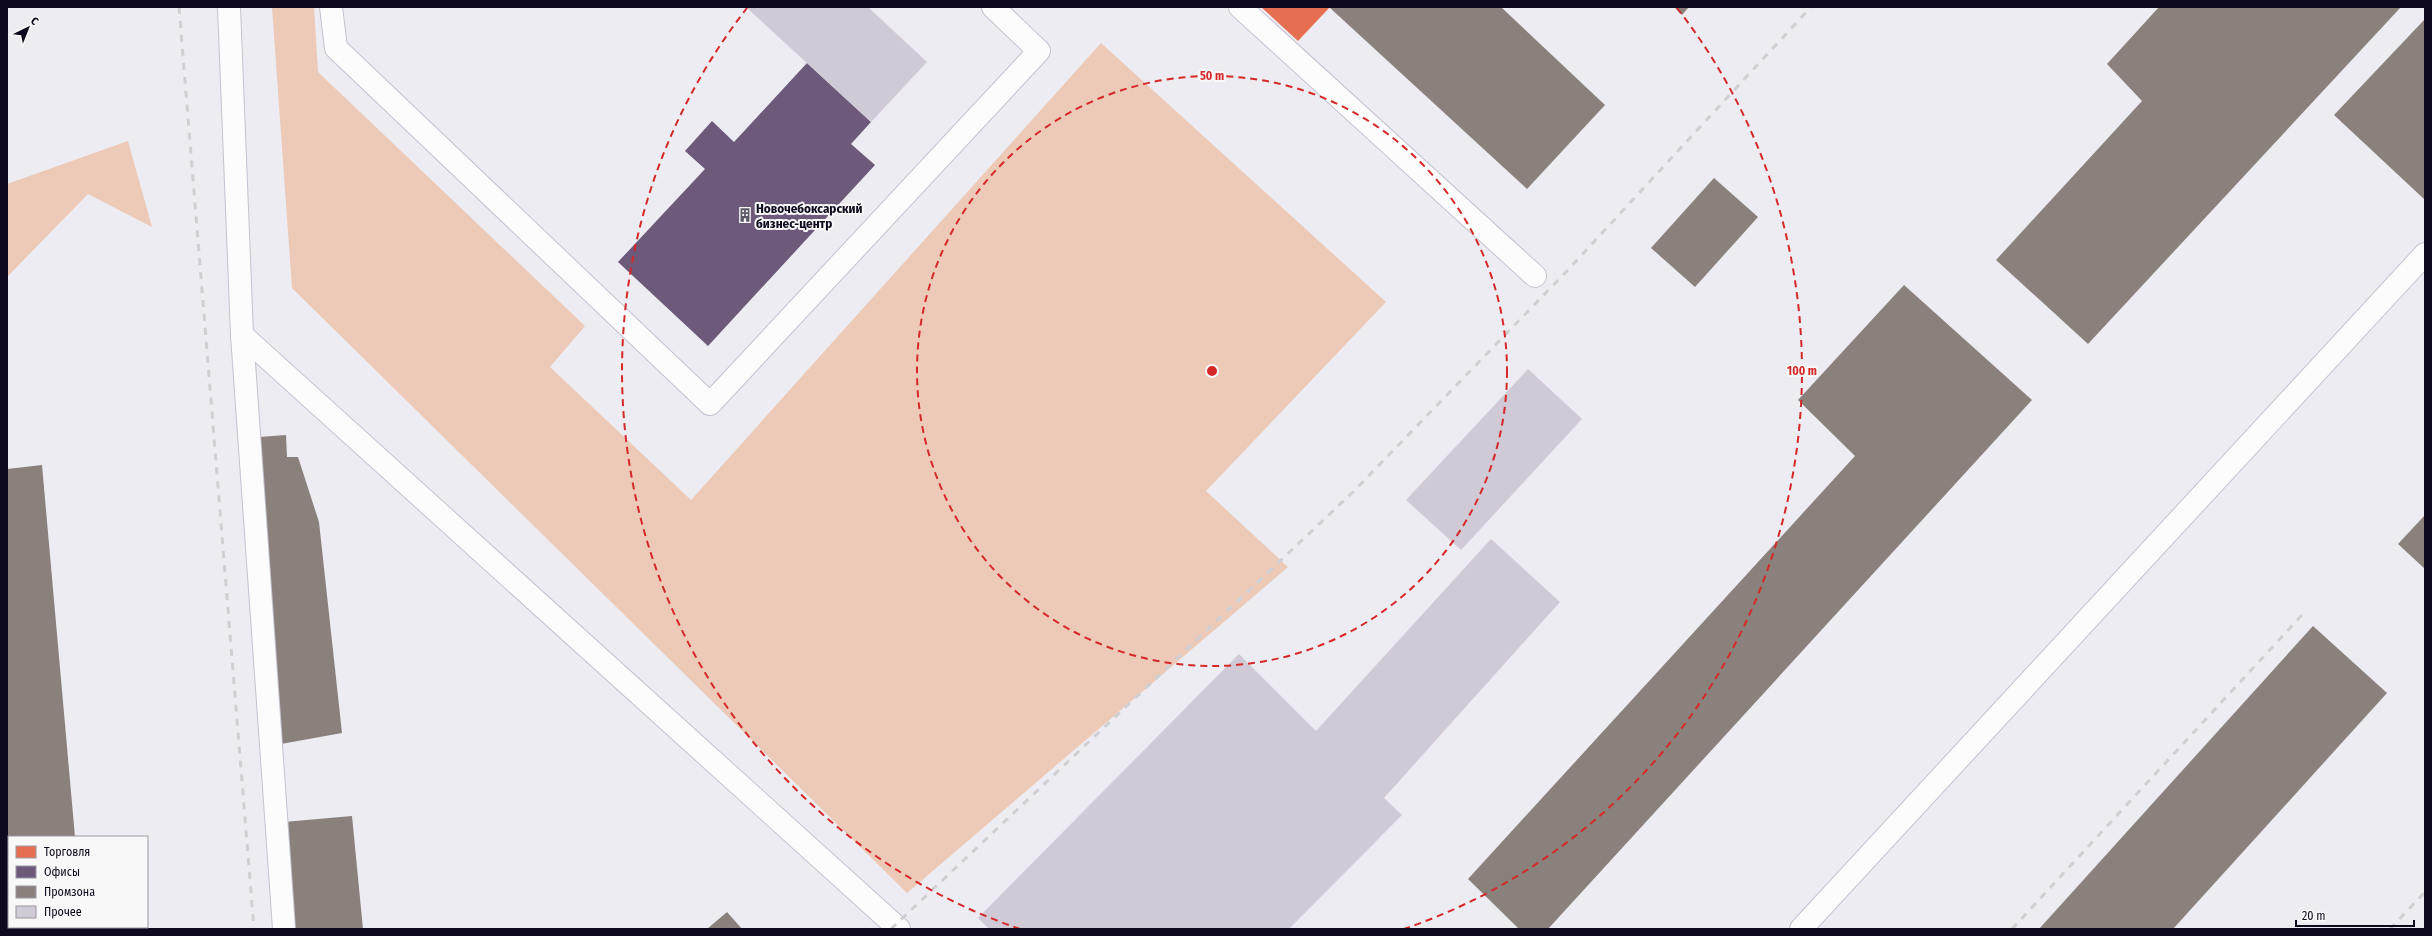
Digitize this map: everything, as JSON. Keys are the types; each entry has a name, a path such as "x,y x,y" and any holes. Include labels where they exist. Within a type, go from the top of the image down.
{"lane":[{"path":"229,7 242,336 284,929"},
{"path":"331,7 336,48 710,404 1039,51 993,7"},
{"path":"1240,7 1535,276"},
{"path":"1801,929 2425,254"},
{"path":"242,336 898,929"}],"shaded area":[{"path":"272,7 314,7 318,72 585,326 550,367 691,500 1101,43 1386,302 1206,491 1288,567 907,893 292,288"},
{"path":"128,141 152,227 88,194 7,277 7,184"}],"building: Торговля":[{"path":"1261,7 1330,7 1298,41"}],"building: Офисы":[{"name":"Новочебоксарский бизнес-центр","path":"807,63 871,122 851,144 875,165 708,346 618,262 705,169 685,151 712,121 734,142"}],"building: Промзона":[{"path":"1329,7 1501,7 1605,105 1527,189"},
{"path":"1674,7 1689,7 1682,15"},
{"path":"2159,7 2401,7 2088,344 1996,260 2142,101 2107,64"},
{"path":"2425,19 2425,198 2424,199 2334,115"},
{"path":"1714,178 1758,217 1695,287 1651,248"},
{"path":"1904,285 2032,400 1548,929 1519,929 1468,879 1855,456 1798,400"},
{"path":"286,435 287,457 298,457 319,522 342,733 281,744 259,437"},
{"path":"42,465 75,836 8,836 8,928 84,929 7,929 7,469"},
{"path":"2425,515 2425,569 2398,544"},
{"path":"2313,626 2387,693 2173,929 2039,929"},
{"path":"352,816 363,929 295,929 284,822"},
{"path":"727,912 742,929 707,929"}],"building: Прочее":[{"path":"746,7 868,7 927,62 871,122"},
{"path":"1528,369 1582,419 1461,550 1406,500"},
{"path":"1491,539 1560,602 1384,798 1402,815 1289,929 989,929 978,918 1239,654 1316,731"}],"railway":[{"path":"179,7 254,929"},
{"path":"891,929 1353,492 1566,272 1811,7"},
{"path":"2012,929 2302,615"},
{"path":"2390,929 2425,892"}],"place":[{"name":"Новочебоксарский бизнес-центр","path":"745,215"}]}
